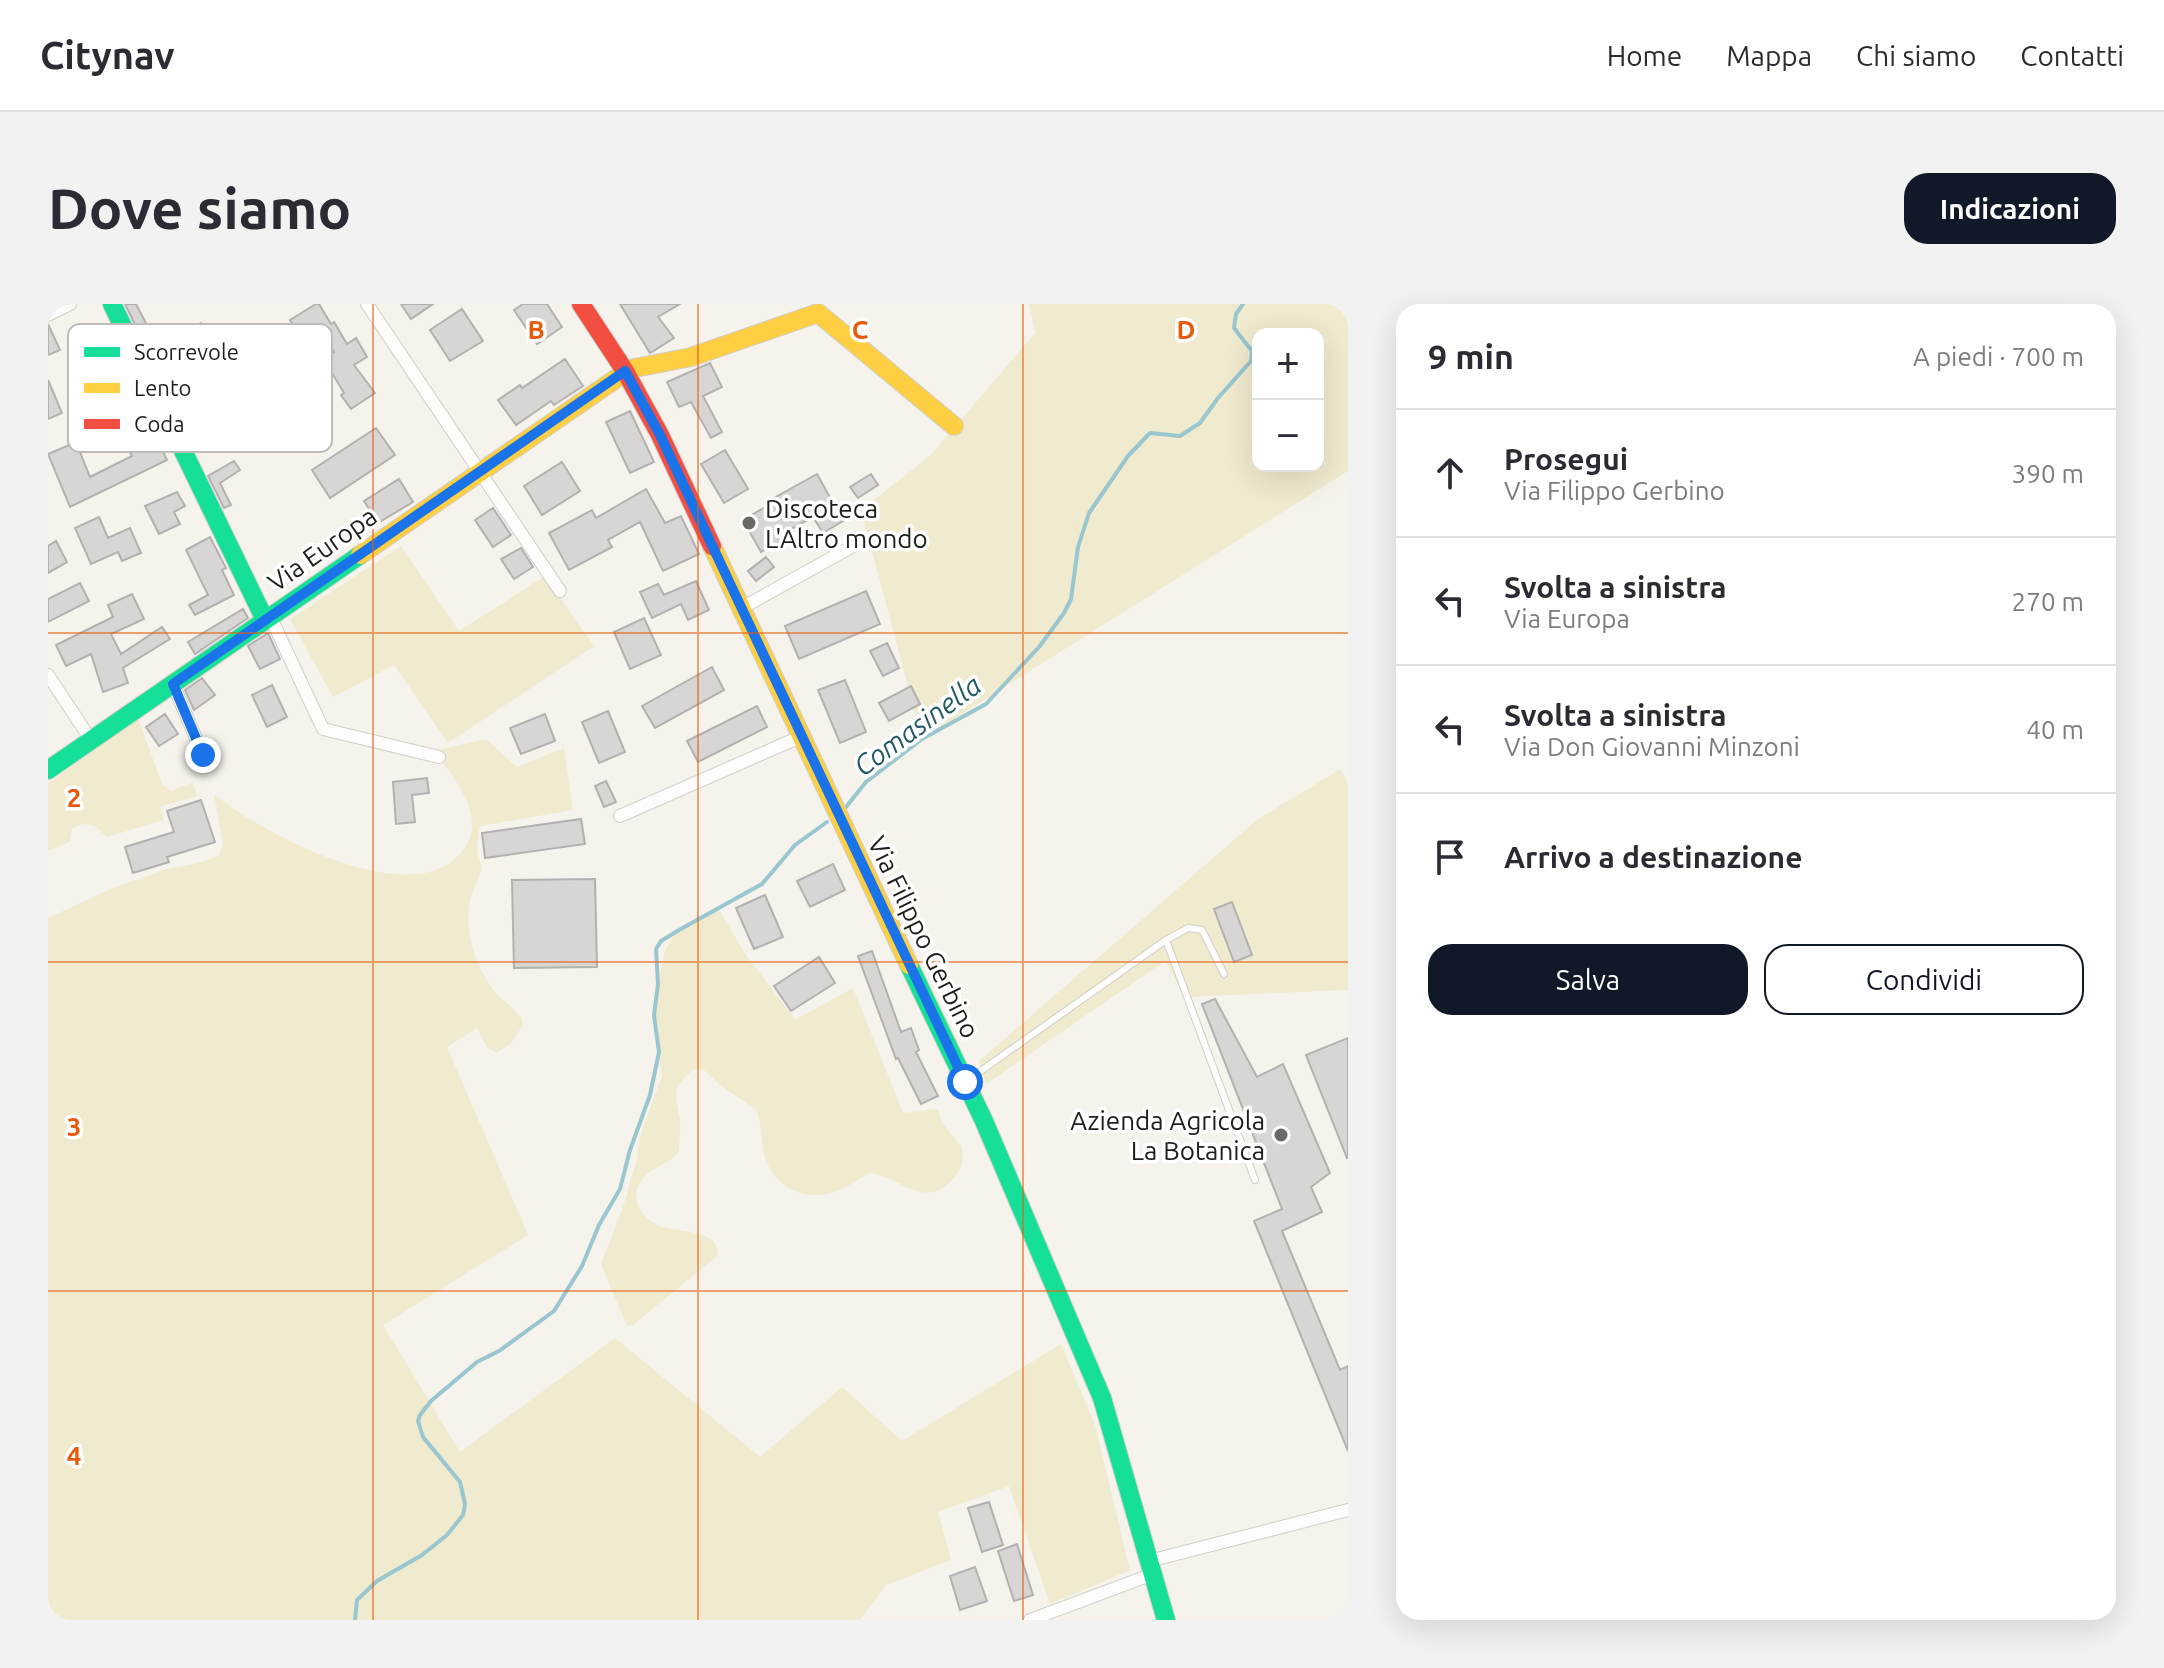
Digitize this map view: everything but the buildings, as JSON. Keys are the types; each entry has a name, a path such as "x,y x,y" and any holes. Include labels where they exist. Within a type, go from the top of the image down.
{"street":[{"path":"48,315 70,304"},
{"path":"112,304 122,324"},
{"path":"367,304 560,591"},
{"name":"Via Filippo Gerbino","path":"581,304 625,371 660,435 965,1082 1102,1398 1166,1620"},
{"path":"625,371 691,357 818,313 954,426"},
{"name":"Via Europa","path":"48,770 625,371"},
{"path":"186,452 323,729 439,757"},
{"path":"740,609 862,541"},
{"path":"48,675 91,740"},
{"path":"173,684 203,755"},
{"path":"620,816 800,737"},
{"path":"1030,1620 1151,1568 1348,1510"}],"lane":[{"path":"965,1082 1166,940 1188,928 1202,930 1224,974"},
{"path":"1166,940 1255,1180"}],"shaded area":[{"path":"1029,304 1348,304 1348,471 922,739 861,510 931,455 1035,333"},
{"path":"401,546 459,631 545,576 594,646 448,743 394,665 333,697 290,619"},
{"path":"138,718 162,784 171,791 193,782 197,796 160,807 164,820 107,837 99,829 82,824 72,829 70,842 48,851 48,784"},
{"path":"486,739 517,767 564,748 573,810 480,826 477,846 482,866 470,901 471,939 484,976 499,996 517,1012 523,1025 511,1043 497,1053 487,1047 477,1028 447,1047 528,1235 383,1325 460,1452 615,1338 760,1457 842,1387 902,1441 1061,1344 1095,1425 1130,1570 1050,1604 1009,1486 938,1512 951,1560 886,1585 860,1620 48,1620 48,918 113,888 170,868 219,856 223,844 214,794 265,828 335,860 372,871 406,875 436,870 460,854 469,841 472,827 471,814 460,787 434,751"},
{"path":"1341,769 1348,785 1348,990 1185,997 1165,961 986,1084 979,1061 1258,819"},
{"path":"718,908 744,952 795,1020 853,988 903,1113 938,1109 942,1123 962,1147 962,1161 951,1181 931,1192 911,1189 870,1173 837,1191 802,1194 783,1184 768,1166 756,1110 704,1070 694,1069 681,1081 676,1092 679,1152 643,1178 636,1198 644,1215 657,1225 712,1240 717,1247 717,1256 633,1325 627,1326 601,1264 624,1204 640,1136 662,1076 653,1011 665,950 678,930"}],"waterway":[{"name":"Comasinella","path":"842,812 866,782 922,739 986,704 1039,647 1071,599 1078,547 1089,513 1128,456 1150,433 1180,436 1200,423 1251,361 1252,351 1234,328 1236,314 1243,304"},
{"path":"355,1620 357,1600 377,1581 422,1555 447,1535 463,1515 465,1504 460,1482 423,1437 418,1421 420,1415 431,1401 477,1362 499,1351 554,1311 582,1266 599,1225 620,1189 650,1095 659,1052 654,1015 658,984 656,949 661,941 762,884 795,845 827,822"}],"traffic: fast":[{"path":"112,304 122,324"},
{"path":"184,452 265,620"},
{"path":"48,770 360,555"},
{"path":"909,965 984,1121 1102,1398 1166,1620"}],"traffic: slow":[{"path":"360,555 630,369 691,357 818,313 954,426"},
{"path":"712,546 909,965"}],"traffic: jam":[{"path":"581,304 625,371 660,435 712,546"}],"place":[{"name":"Discoteca L'Altro mondo","path":"749,523"},
{"name":"Azienda Agricola La Botanica","path":"1281,1135"}],"route":[{"path":"203,755 173,684 625,371 660,435 965,1082"}]}
